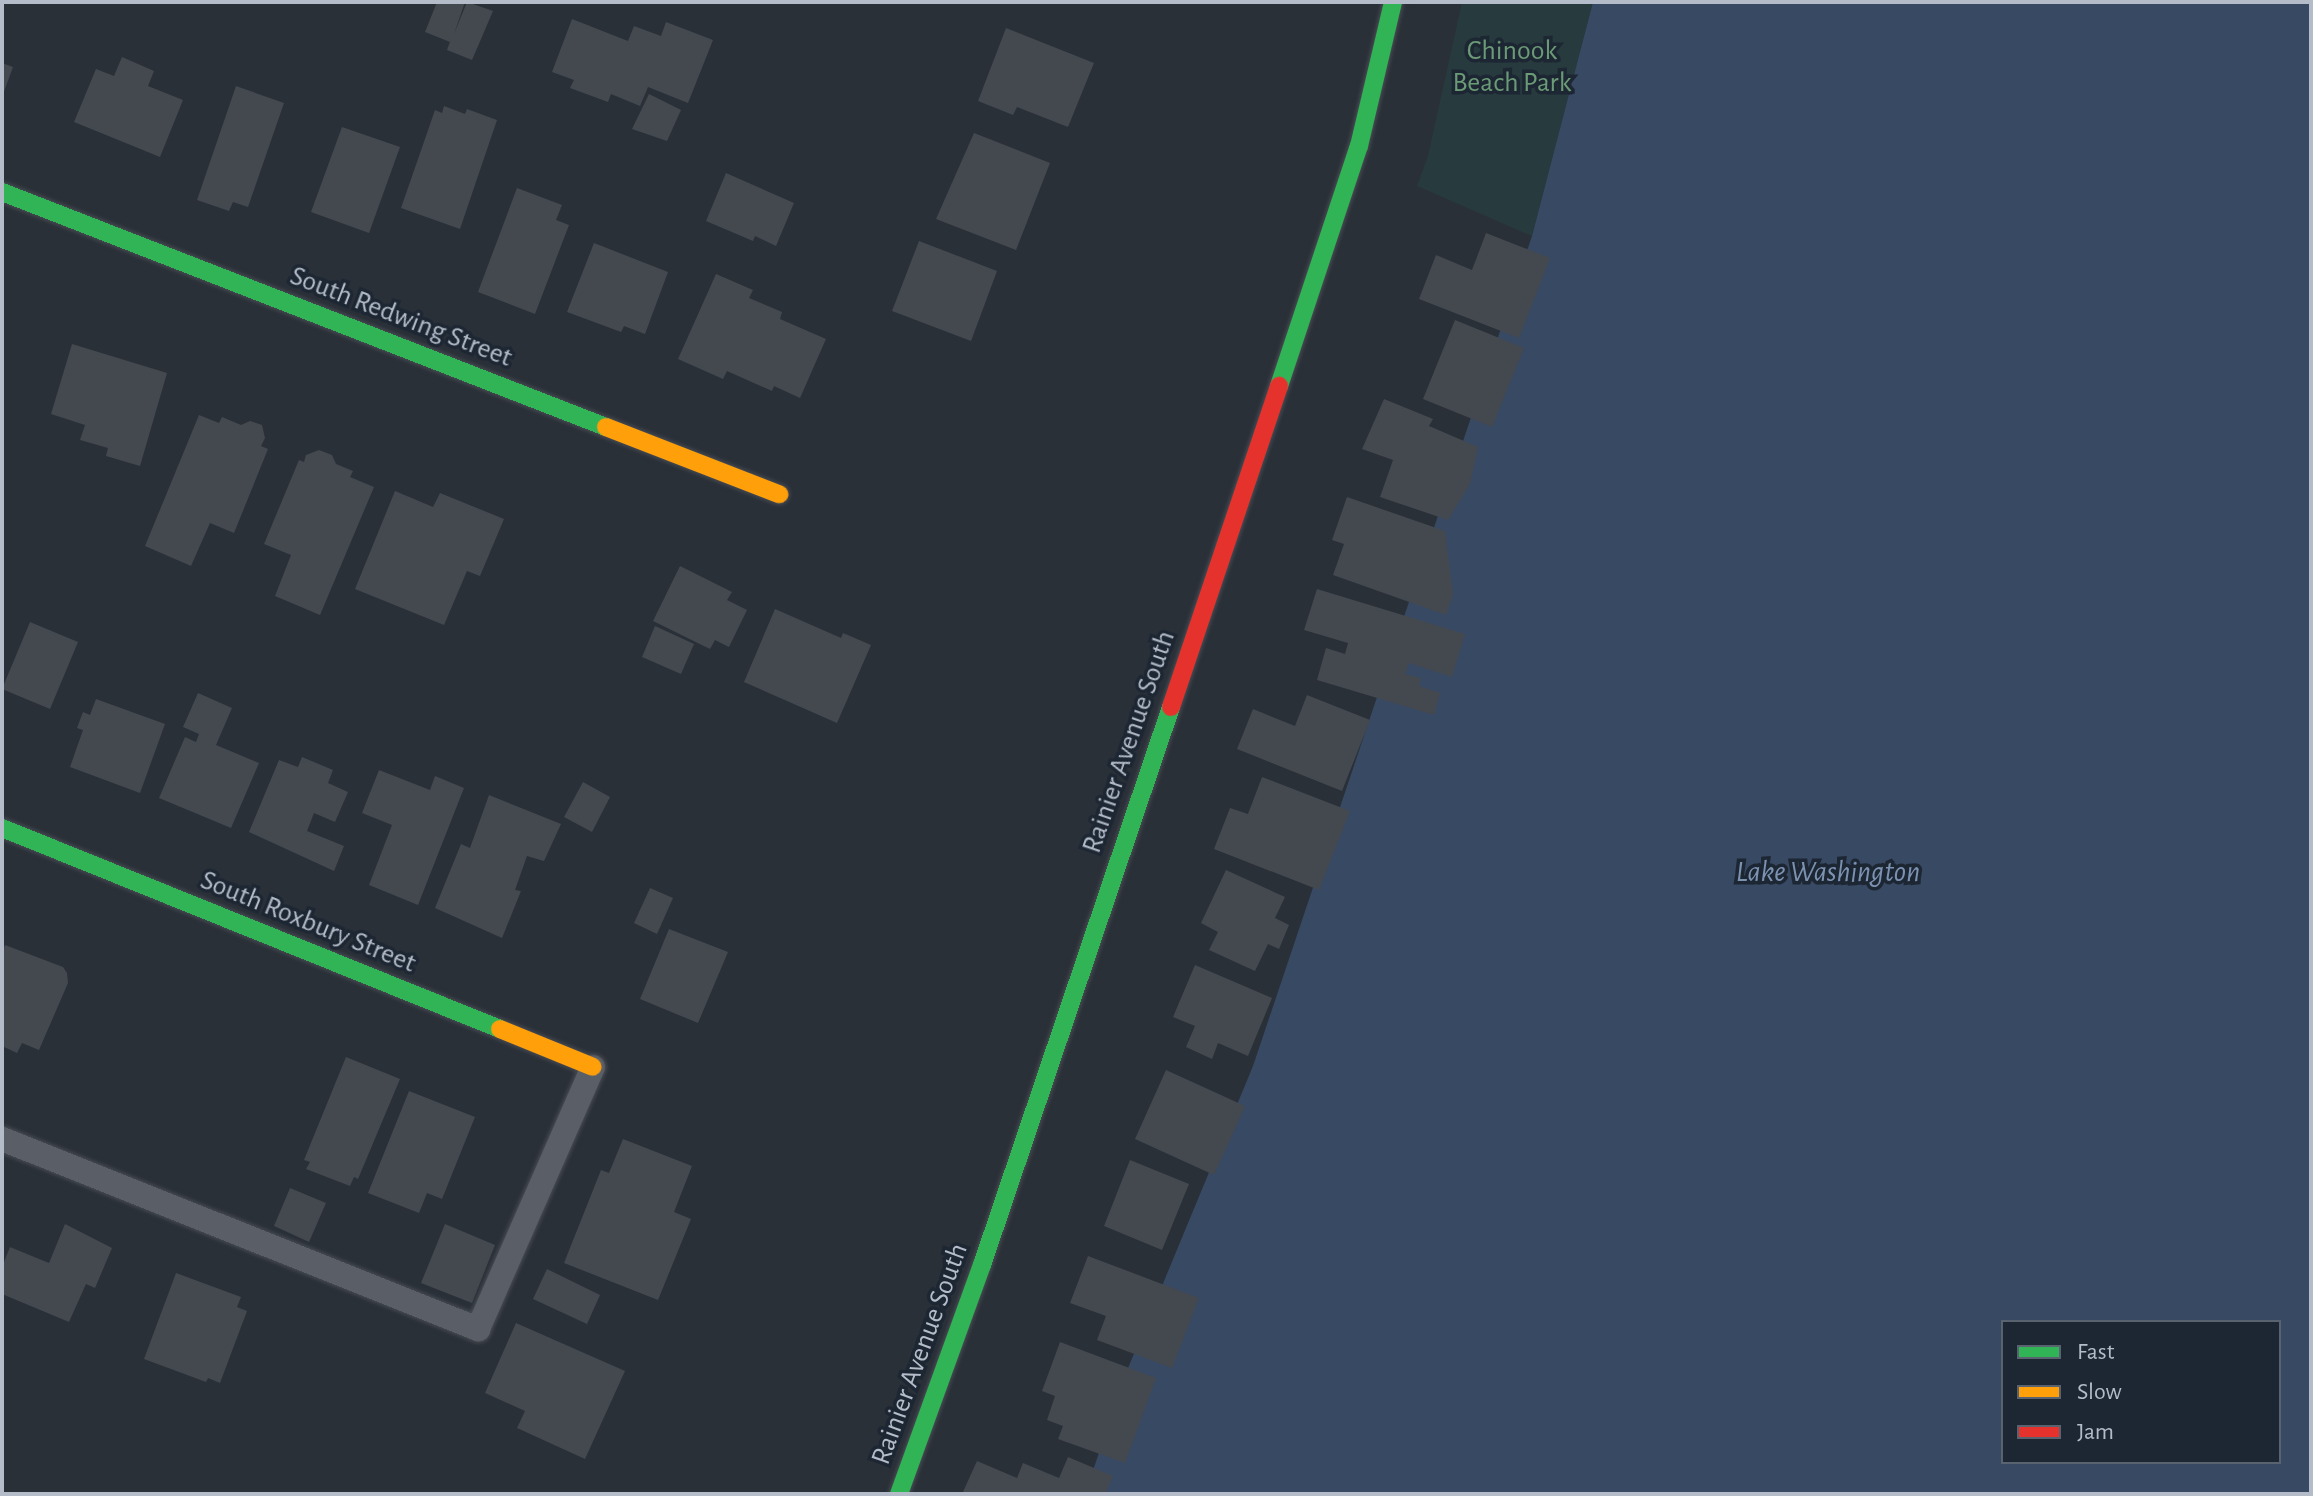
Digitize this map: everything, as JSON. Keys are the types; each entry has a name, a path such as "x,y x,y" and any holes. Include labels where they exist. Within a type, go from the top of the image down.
{"main road":[{"name":"Rainier Avenue South","path":"899,1494 982,1265 1336,218 1359,146 1393,2"},
{"name":"South Redwing Street","path":"2,192 779,494"},
{"name":"South Roxbury Street","path":"2,828 593,1067"}],"lane":[{"path":"2,1139 478,1329 593,1067"}],"green space":[{"name":"Chinook Beach Park","path":"1462,2 1593,2 1532,236 1417,186 1428,156"}],"water":[{"name":"Lake Washington","path":"1593,2 2311,2 2311,1494 1085,1494 1126,1373 1253,1066 1532,236"}],"building":[{"path":"437,2 465,2 454,34 467,2 493,11 472,60 447,50 450,42 425,32"},
{"path":"572,19 628,41 634,26 661,36 666,22 713,40 688,103 648,87 640,106 611,94 608,102 570,88 574,80 552,72"},
{"path":"1006,28 1094,63 1068,127 1017,107 1013,115 978,101"},
{"path":"122,57 154,71 148,86 183,100 160,157 74,122 96,69 114,76"},
{"path":"2,63 13,67 2,97"},
{"path":"236,86 284,103 248,207 233,202 229,211 197,200"},
{"path":"649,94 681,110 667,141 632,129"},
{"path":"444,106 465,114 467,109 497,120 460,229 401,208 435,110 442,113"},
{"path":"342,127 400,147 369,233 311,212"},
{"path":"974,133 1050,163 1016,250 936,219"},
{"path":"726,173 794,203 776,246 755,236 753,241 706,221"},
{"path":"517,188 562,205 556,220 569,225 535,314 478,292"},
{"path":"1486,233 1550,258 1519,338 1419,299 1436,255 1472,270"},
{"path":"919,241 997,271 971,341 892,311"},
{"path":"594,243 668,272 645,334 624,326 621,332 567,312"},
{"path":"716,274 753,290 749,298 782,312 780,319 826,339 800,398 774,386 772,391 727,371 723,379 678,359"},
{"path":"1455,320 1524,348 1492,427 1423,399"},
{"path":"72,344 167,373 140,466 106,456 108,448 80,440 85,425 51,414"},
{"path":"1384,399 1433,419 1429,426 1478,447 1470,484 1448,520 1380,497 1393,460 1362,449"},
{"path":"199,415 219,423 222,417 241,425 250,421 262,425 265,438 261,446 268,449 234,533 210,523 191,566 145,546"},
{"path":"319,450 332,455 336,464 353,471 350,477 374,487 320,615 275,596 291,555 264,544 299,460 304,462 306,455"},
{"path":"395,491 433,507 440,493 504,519 480,576 467,571 444,625 355,589"},
{"path":"1347,497 1445,531 1453,594 1446,615 1333,575 1344,544 1332,540"},
{"path":"680,566 732,592 727,600 747,610 729,647 715,640 710,649 653,621"},
{"path":"1317,589 1465,634 1452,677 1409,663 1405,674 1421,678 1419,686 1440,693 1434,715 1317,680 1326,648 1345,654 1348,643 1304,630"},
{"path":"775,609 841,638 843,633 871,645 837,723 744,682"},
{"path":"30,622 78,642 50,709 2,689"},
{"path":"655,626 694,644 681,674 642,657"},
{"path":"198,693 232,708 216,745 259,763 231,828 159,798 185,737 196,742 199,734 183,727"},
{"path":"1307,695 1370,720 1342,791 1237,749 1253,709 1295,726"},
{"path":"96,699 165,724 140,793 70,767 83,730 77,728 83,712 90,715"},
{"path":"302,757 333,770 328,783 348,792 335,822 314,813 307,831 344,846 334,871 249,832 279,760 298,767"},
{"path":"379,770 430,790 435,776 464,788 418,905 369,885 392,825 362,813"},
{"path":"1262,777 1350,811 1319,890 1214,849 1230,808 1248,814"},
{"path":"583,782 610,797 592,832 564,817"},
{"path":"489,795 561,824 544,861 527,856 515,890 521,891 502,938 435,908 461,844 470,848"},
{"path":"1226,870 1285,897 1275,918 1289,925 1279,949 1268,944 1255,971 1209,950 1218,932 1201,923"},
{"path":"650,888 673,898 657,934 634,923"},
{"path":"669,929 728,952 698,1023 640,999"},
{"path":"5,945 63,967 67,973 68,983 39,1050 22,1043 17,1053 2,1046 2,953"},
{"path":"1195,965 1272,998 1248,1056 1218,1043 1212,1059 1186,1047 1195,1026 1173,1017"},
{"path":"346,1057 400,1079 358,1179 354,1177 350,1186 306,1169 310,1162 304,1160"},
{"path":"1166,1070 1245,1106 1214,1175 1135,1139"},
{"path":"409,1091 475,1117 442,1199 427,1193 419,1213 368,1193"},
{"path":"623,1139 692,1166 674,1212 691,1219 658,1300 564,1263 601,1170 609,1173"},
{"path":"1130,1160 1189,1184 1162,1250 1104,1226"},
{"path":"290,1188 326,1203 309,1242 274,1226"},
{"path":"65,1224 112,1248 95,1288 86,1284 69,1322 2,1294 2,1267 10,1247 49,1263"},
{"path":"445,1224 495,1245 472,1303 421,1283"},
{"path":"1088,1256 1199,1298 1172,1368 1097,1340 1106,1316 1070,1303"},
{"path":"547,1269 600,1295 587,1324 533,1299"},
{"path":"176,1273 241,1297 237,1307 247,1311 220,1383 208,1378 206,1382 144,1359"},
{"path":"516,1323 625,1371 585,1459 517,1428 525,1411 485,1393"},
{"path":"1060,1342 1156,1378 1125,1463 1058,1439 1063,1426 1047,1420 1055,1396 1042,1391"},
{"path":"1068,1457 1113,1476 1105,1494 962,1494 977,1461 1017,1478 1023,1463 1059,1478"}],"traffic: fast":[{"path":"1279,386 1359,146 1393,2"},
{"path":"2,192 606,427"},
{"path":"899,1494 982,1265 1171,707"},
{"path":"2,828 500,1029"}],"traffic: slow":[{"path":"606,427 779,494"},
{"path":"500,1029 593,1067"}],"traffic: jam":[{"path":"1171,707 1279,386"}]}
